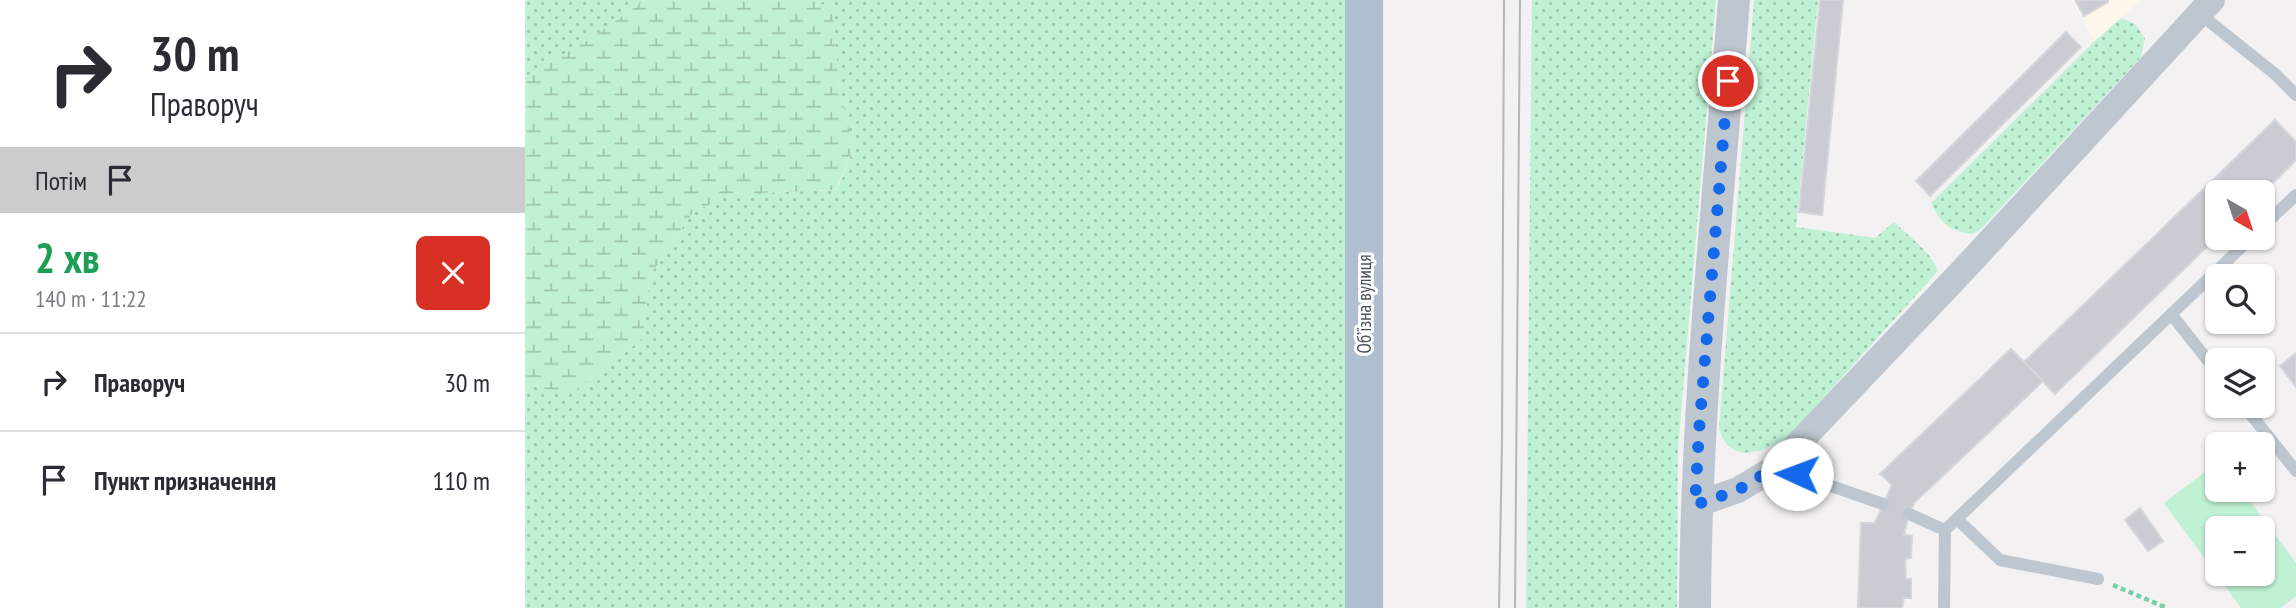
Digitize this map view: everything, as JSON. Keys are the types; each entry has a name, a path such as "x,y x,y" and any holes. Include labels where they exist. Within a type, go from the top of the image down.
{"main road":[{"name":"Обʼїзна вулиця","path":"1364,0 1364,608"}],"street":[{"path":"1695,608 1695,505 1699,431 1734,0"},
{"path":"1695,505 1738,490 1776,467 1967,266 2206,7"}],"lane":[{"path":"2206,7 2296,95"},
{"path":"2275,215 2296,195"},
{"path":"1944,608 1945,530 2238,250"},
{"path":"2171,314 2205,357"},
{"path":"2254,418 2296,471"},
{"path":"1776,467 1883,504"},
{"path":"1909,514 1945,530"},
{"path":"1957,519 2000,560 2098,579"}],"path":[{"path":"2098,579 2167,608"}],"shaded area":[{"path":"2072,0 2141,0 2095,41"}],"green space":[{"path":"525,0 645,0 588,40 525,77"},
{"path":"645,0 815,0 833,11 839,90 854,149 835,190 732,194 693,212 650,275 643,338 571,394 525,385 525,77 588,40"},
{"path":"815,0 1364,0 1364,608 525,608 525,385 571,394 643,338 650,275 693,212 732,194 836,190 854,149 839,90 833,11"},
{"path":"1532,0 1716,0 1678,449 1677,608 1526,608"},
{"path":"1754,0 1818,0 1796,227 1875,238 1894,222 1924,250 1938,271 1787,438 1768,448 1748,453 1731,448 1724,441 1719,429"},
{"path":"2121,18 2135,24 2145,38 2141,57 1981,229 1973,234 1957,231 1947,225 1931,203"},
{"path":"2205,472 2205,502 2251,502 2261,516 2205,516 2205,559 2164,503"},
{"path":"2275,535 2296,563 2296,596 2280,608 2241,608 2225,586 2275,586"}],"building":[{"path":"1820,0 1843,0 1822,215 1799,212"},
{"path":"2075,0 2108,0 2108,2 2084,16"},
{"path":"2066,32 2081,47 1930,196 1916,181"},
{"path":"2275,120 2296,142 2296,160 2275,181 2213,180"},
{"path":"2205,187 2205,249 2055,394 2024,362"},
{"path":"2011,349 2043,381 1914,503 1904,535 1912,536 1911,558 1905,559 1906,579 1911,579 1911,598 1904,598 1902,608 1858,608 1861,523 1875,523 1892,485 1880,474"},
{"path":"2296,353 2296,387 2280,366"},
{"path":"2140,508 2163,541 2148,551 2125,520"}],"tram line":[{"path":"1499,608 1504,0"},
{"path":"1515,608 1520,0"}],"route":[{"path":"1728,81 1695,505 1738,490 1776,467 1797,474"}]}
